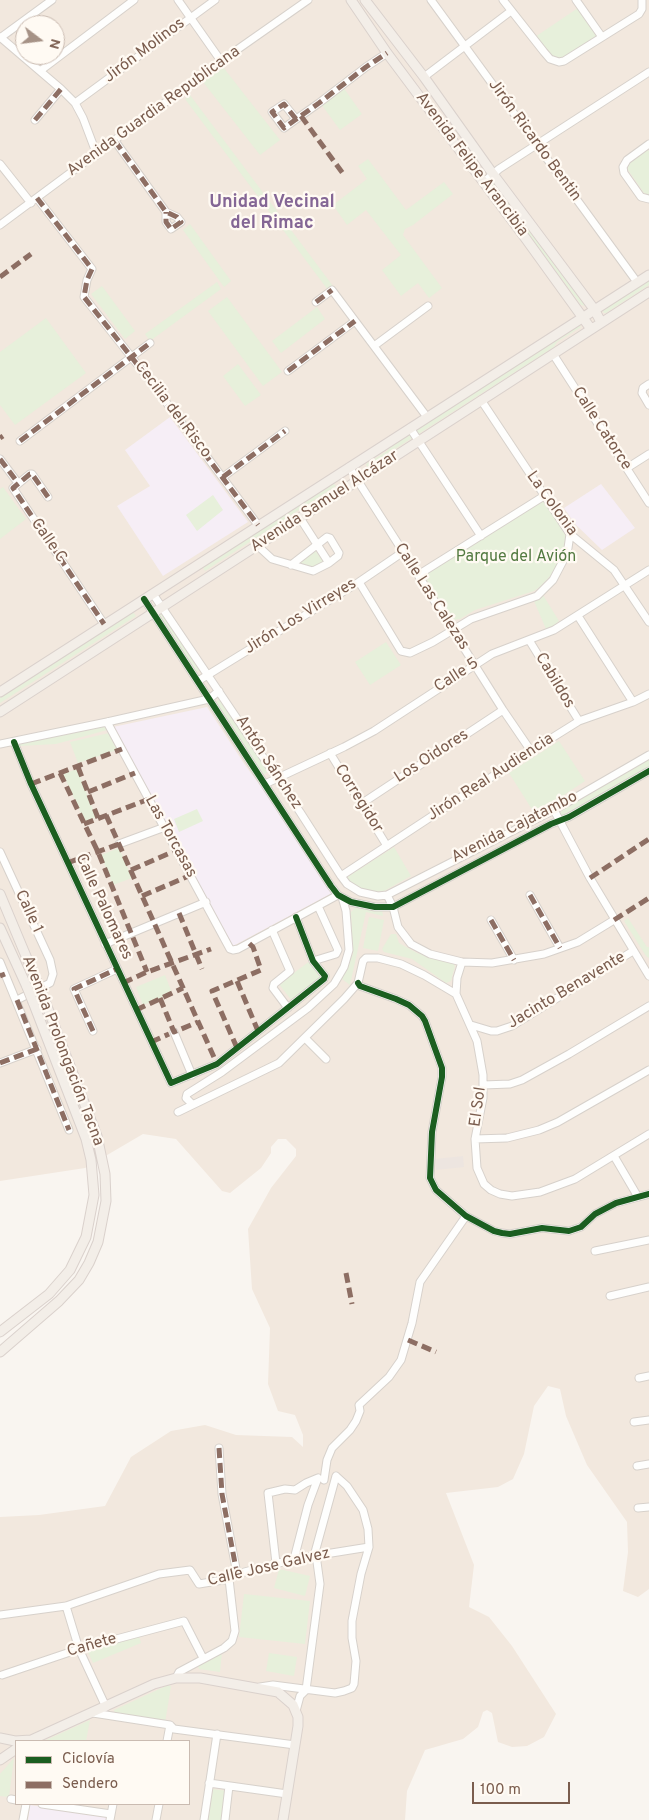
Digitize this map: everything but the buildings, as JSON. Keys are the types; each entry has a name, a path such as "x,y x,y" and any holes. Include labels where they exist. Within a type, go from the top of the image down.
{"main road":[{"name":"Avenida Felipe Arancibia","path":"351,0 387,53 591,329"},
{"name":"Avenida Felipe Arancibia","path":"365,0 424,77 493,174 594,309 601,322"},
{"name":"Avenida Samuel Alcázar","path":"0,692 649,274"},
{"name":"Avenida Samuel Alcázar","path":"0,712 649,292"},
{"name":"Avenida Prolongación Tacna","path":"0,894 43,996 97,1136 105,1174 106,1201 98,1242 79,1280 59,1301 0,1352"},
{"name":"Avenida Prolongación Tacna","path":"0,928 27,987 86,1139 93,1173 93,1204 86,1237 70,1270 49,1294 0,1332"},
{"path":"32,1740 154,1684 176,1678 194,1678 278,1692 288,1699 296,1711 298,1726 283,1820"},
{"path":"0,1738 15,1741"},
{"path":"0,1760 15,1751"}],"street":[{"path":"52,0 0,38 75,103 97,154"},
{"path":"40,71 134,0"},
{"path":"178,0 221,61"},
{"name":"Jirón Molinos","path":"75,103 215,0"},
{"name":"Avenida Guardia Republicana","path":"0,225 221,61 308,0"},
{"name":"Jirón Ricardo Bentin","path":"431,0 637,282"},
{"path":"503,0 544,52 555,62 564,61 639,14 642,9 642,0"},
{"path":"576,0 602,37"},
{"path":"424,77 511,11"},
{"path":"296,119 387,53"},
{"path":"484,182 493,174 649,72"},
{"path":"34,120 60,89"},
{"path":"115,141 166,212"},
{"path":"649,144 627,160 623,167 624,173 641,197 649,199"},
{"path":"0,164 34,200"},
{"name":"Cecilia del Risco","path":"34,200 92,269 87,280 84,297 258,525"},
{"path":"316,302 332,290 427,417"},
{"path":"374,346 428,306"},
{"path":"288,371 355,321"},
{"path":"20,441 150,343"},
{"name":"Calle Catorce","path":"553,354 649,503"},
{"path":"649,384 643,388 642,394 649,405"},
{"name":"La Colonia","path":"482,400 570,534 614,570 649,622"},
{"path":"410,428 481,536"},
{"path":"222,477 285,431"},
{"path":"627,468 649,454"},
{"name":"Calle C","path":"0,459 18,483 14,486 13,490 104,624"},
{"name":"Calle Las Calezas","path":"349,467 531,751"},
{"path":"18,483 32,474 48,497"},
{"path":"418,574 544,496"},
{"path":"300,518 329,563"},
{"path":"358,582 402,651 406,653 414,652 471,619 528,600 541,593 564,561 570,534"},
{"path":"258,546 272,560 313,571 329,563 339,553 328,537 291,565"},
{"name":"Jirón Los Virreyes","path":"198,682 403,552"},
{"name":"Calle 5","path":"265,784 374,731 474,664 492,654 554,630 649,570"},
{"name":"Antón Sánchez","path":"153,594 347,884 360,892 378,896 387,895"},
{"name":"Antón Sánchez","path":"144,599 340,896"},
{"path":"578,616 633,702"},
{"name":"Cabildos","path":"529,640 579,722"},
{"path":"0,744 209,699 219,691"},
{"name":"Jirón Real Audiencia","path":"341,876 531,751 579,722 649,694"},
{"name":"Los Oidores","path":"361,804 503,710"},
{"name":"Las Torcasas","path":"108,722 230,949 238,949 272,930"},
{"name":"Calle Palomares","path":"14,742 31,784 169,1081 173,1082 192,1075"},
{"name":"Corregidor","path":"330,753 387,846"},
{"name":"Avenida Cajatambo","path":"387,895 554,810 649,755"},
{"name":"Avenida Cajatambo","path":"393,907 551,824 560,822 649,771"},
{"path":"554,810 614,920 633,951 647,968 649,976"},
{"path":"119,844 165,827"},
{"path":"475,850 481,860"},
{"name":"Calle 1","path":"0,852 50,960 53,974 50,983 17,1000"},
{"path":"387,895 393,907 398,927 411,944 435,956 462,962 492,963 544,954 578,942 614,920"},
{"path":"530,895 560,948"},
{"path":"288,1008 272,988 274,984 290,971 272,930 340,896"},
{"path":"340,896 365,906 393,907"},
{"path":"192,1104 186,1098 187,1094 222,1072 308,1008 334,984 344,967 349,950 346,911 340,896"},
{"path":"105,944 206,902"},
{"path":"313,961 336,954 338,950 318,906"},
{"path":"174,1032 192,1075 217,1064 325,978 313,961 296,917"},
{"path":"491,920 514,960"},
{"name":"Jacinto Benavente","path":"471,1025 491,1031 512,1026 633,951"},
{"path":"178,1112 279,1063 358,983 363,961 369,958 378,958 401,964 456,994 457,978 462,962"},
{"path":"0,962 3,975 17,1000 70,1130"},
{"path":"93,1030 74,989 117,969"},
{"path":"358,983 360,986 396,999 409,1006 422,1016 425,1022 442,1068 432,1132 430,1178 436,1190 466,1216 494,1231 502,1233 510,1234 542,1228 569,1231 581,1227 596,1214 611,1205 649,1194"},
{"name":"El Sol","path":"456,994 471,1025 480,1053 483,1098 475,1139 477,1168 484,1184 491,1190 512,1196 540,1192 561,1185 575,1179 649,1134"},
{"path":"483,1085 510,1084 522,1080 649,1006"},
{"path":"305,1038 326,1059"},
{"path":"0,1063 37,1049"},
{"path":"475,1139 507,1138 539,1130 649,1070"},
{"path":"614,1156 638,1197"},
{"path":"294,1559 308,1505 321,1479 332,1448 348,1433 360,1411 359,1405 389,1377 401,1360 412,1323 420,1282 466,1216"},
{"path":"595,1251 649,1240"},
{"path":"610,1296 649,1287"},
{"path":"639,1378 649,1376"},
{"path":"634,1422 649,1420"},
{"path":"219,1448 222,1494 237,1574"},
{"path":"637,1466 649,1464"},
{"path":"276,1563 268,1493 285,1489 296,1490 321,1479 336,1476"},
{"path":"258,1688 274,1685 335,1693 352,1688 355,1679 356,1662 352,1638 352,1621 361,1574 369,1547 368,1529 363,1510 347,1486 336,1476"},
{"path":"296,1711 300,1696 306,1690 320,1584 317,1562 314,1556 336,1476"},
{"path":"638,1508 649,1507"},
{"name":"Calle Jose Galvez","path":"66,1606 159,1574 190,1570 199,1584 229,1578 237,1574 294,1559 369,1547"},
{"path":"176,1678 179,1672 229,1645 234,1636 229,1578"},
{"path":"0,1615 66,1606 79,1649 106,1707"},
{"name":"Cañete","path":"2,1675 79,1649 184,1621 203,1658"},
{"path":"192,1664 191,1672 194,1678"},
{"path":"93,1713 170,1725 174,1729 295,1745"},
{"path":"167,1740 170,1725"},
{"path":"204,1820 217,1734"},
{"path":"210,1783 287,1794"},
{"path":"225,1820 229,1786"},
{"path":"23,1820 26,1805"},
{"path":"47,1805 110,1817"},
{"path":"156,1820 159,1805"}],"shaded area":[{"path":"0,0 649,0 649,1589 638,1597 623,1591 628,1552 627,1522 587,1465 566,1416 560,1389 548,1386 534,1406 524,1454 513,1479 498,1487 446,1493 474,1565 469,1607 489,1617 512,1646 556,1714 544,1737 527,1746 512,1747 498,1742 492,1713 487,1710 483,1712 478,1727 463,1739 425,1750 407,1791 405,1820 0,1820 0,1517 39,1515 105,1506 131,1457 171,1431 205,1425 236,1435 292,1437 303,1447 303,1435 295,1415 278,1411 268,1384 270,1328 252,1289 248,1229 271,1188 296,1156 296,1149 286,1139 278,1139 271,1147 271,1153 261,1168 230,1193 222,1191 176,1139 143,1134 85,1168 0,1181"},
{"path":"170,417 248,522 163,576 117,506 150,486 125,450"},
{"path":"601,484 635,528 602,550 575,524 564,508"},
{"path":"207,707 245,765 293,830 332,893 233,946 113,727"},
{"path":"463,1156 464,1167 436,1170 435,1159"},
{"path":"30,1805 108,1817 108,1820 28,1820"}],"green space":[{"path":"578,8 596,37 564,59 551,57 535,37"},
{"path":"223,67 280,140 260,155 203,82"},
{"path":"343,87 362,114 340,130 321,104"},
{"path":"190,95 333,286 328,290 185,99"},
{"path":"646,148 649,151 649,195 644,193 627,166 629,161"},
{"path":"368,159 406,210 444,182 453,194 405,229 403,235 442,288 429,298 418,283 401,296 382,270 401,255 366,210 347,225 333,205 367,179 358,166"},
{"path":"493,182 585,302 586,306 581,305 492,185"},
{"path":"190,224 231,281 224,287 183,230"},
{"path":"649,278 649,285 604,313 602,310"},
{"path":"217,282 221,289 150,341 145,334"},
{"path":"102,286 135,331 125,339 91,294"},
{"path":"227,297 282,372 263,386 208,311"},
{"path":"317,307 325,319 281,353 272,341"},
{"path":"46,318 86,373 15,425 0,405 0,352"},
{"path":"579,324 581,327 557,342 554,347 367,467 366,464 387,451 391,445"},
{"path":"238,364 261,395 245,406 223,376"},
{"path":"332,482 336,486 205,571 202,566"},
{"path":"3,487 26,519 0,539 0,489"},
{"path":"213,495 223,510 197,531 186,515"},
{"name":"Parque del Avión","path":"540,500 544,500 567,538 559,564 551,575 534,591 475,610 460,619 452,620 426,579 426,574"},
{"path":"315,550 324,563 315,569 301,565 300,561"},
{"path":"543,595 559,621 546,629 534,601"},
{"path":"162,611 200,669 196,672 158,613"},
{"path":"133,612 136,616 0,703 0,697"},
{"path":"386,642 401,665 370,685 355,662"},
{"path":"220,699 268,772 263,775 216,702"},
{"path":"102,726 106,727 107,730 56,744 20,746 20,743"},
{"path":"109,733 117,750 78,763 70,742"},
{"path":"559,741 585,781 564,795 533,811 509,773"},
{"path":"649,759 649,767 568,814 562,816 559,814 562,809"},
{"path":"77,769 96,817 85,822 63,774"},
{"path":"197,809 203,821 179,832 174,819"},
{"path":"394,847 411,876 384,891 375,892 357,887 346,878"},
{"path":"119,848 132,878 113,885 101,855"},
{"path":"355,908 382,910 383,916 366,912 350,985 342,979 353,954 351,912"},
{"path":"369,917 384,920 378,951 363,948"},
{"path":"628,918 647,947 649,947 649,958 624,921"},
{"path":"391,934 396,934 399,943 417,953 453,963 455,966 451,981 446,983 412,959 384,952 382,949"},
{"path":"310,961 323,977 292,1001 279,984"},
{"path":"165,975 172,993 143,1005 136,987"},
{"path":"279,1569 310,1576 305,1596 274,1588"},
{"path":"244,1594 310,1601 305,1644 239,1637"},
{"path":"139,1636 141,1643 93,1663 87,1650"},
{"path":"222,1652 220,1672 199,1669 198,1666"},
{"path":"269,1653 297,1657 294,1676 266,1671"},
{"path":"168,1685 171,1686 165,1723 115,1715 114,1710"},
{"path":"90,1720 86,1740 46,1740"},
{"path":"14,1758 9,1797 0,1796 0,1774"},
{"path":"213,1789 228,1791 224,1820 208,1820"}],"marked path":[{"path":"296,119 284,104 272,112 284,128 387,53"},
{"path":"35,120 61,89"},
{"path":"301,116 344,175"},
{"path":"115,141 166,212 177,217 181,222 171,229 166,222 166,212"},
{"path":"37,198 92,269 87,280 84,297 148,378 258,525"},
{"path":"0,277 31,254"},
{"path":"316,302 332,290"},
{"path":"288,371 355,321"},
{"path":"20,441 150,343"},
{"path":"223,477 285,431"},
{"path":"0,459 18,483"},
{"path":"48,497 32,474 13,488 104,624"},
{"path":"31,784 122,749"},
{"path":"78,767 98,818"},
{"path":"60,773 98,852 147,972"},
{"path":"88,792 135,773"},
{"path":"84,824 149,799"},
{"path":"106,815 217,1064"},
{"path":"590,878 649,839"},
{"path":"67,863 119,844"},
{"path":"131,870 177,850"},
{"path":"142,896 191,875"},
{"path":"530,895 560,948"},
{"path":"614,920 649,898"},
{"path":"179,913 202,969"},
{"path":"491,920 514,960"},
{"path":"237,1048 212,991 261,970 253,947 249,943"},
{"path":"123,983 147,972 211,949"},
{"path":"93,1031 74,989 117,969"},
{"path":"0,976 5,974"},
{"path":"237,981 258,1031"},
{"path":"136,1010 183,988"},
{"path":"160,998 174,1032 198,1022"},
{"path":"17,1000 69,1130"},
{"path":"151,1042 169,1034"},
{"path":"0,1063 37,1049"},
{"path":"346,1273 352,1304"},
{"path":"408,1340 436,1352"},
{"path":"219,1448 222,1494 237,1574"}],"cycle path":[{"path":"144,599 331,886 338,895 351,902 375,907 393,907 551,824 569,817 649,771"},
{"path":"14,742 31,784 171,1083 217,1064 324,979 325,976 313,961 296,917"},
{"path":"358,983 360,986 409,1005 425,1021 442,1068 432,1132 430,1178 436,1190 466,1216 494,1231 502,1233 510,1234 542,1228 569,1231 581,1227 595,1214 616,1203 649,1194"}],"district":[{"name":"Unidad Vecinal del Rimac","path":"272,213"}]}
